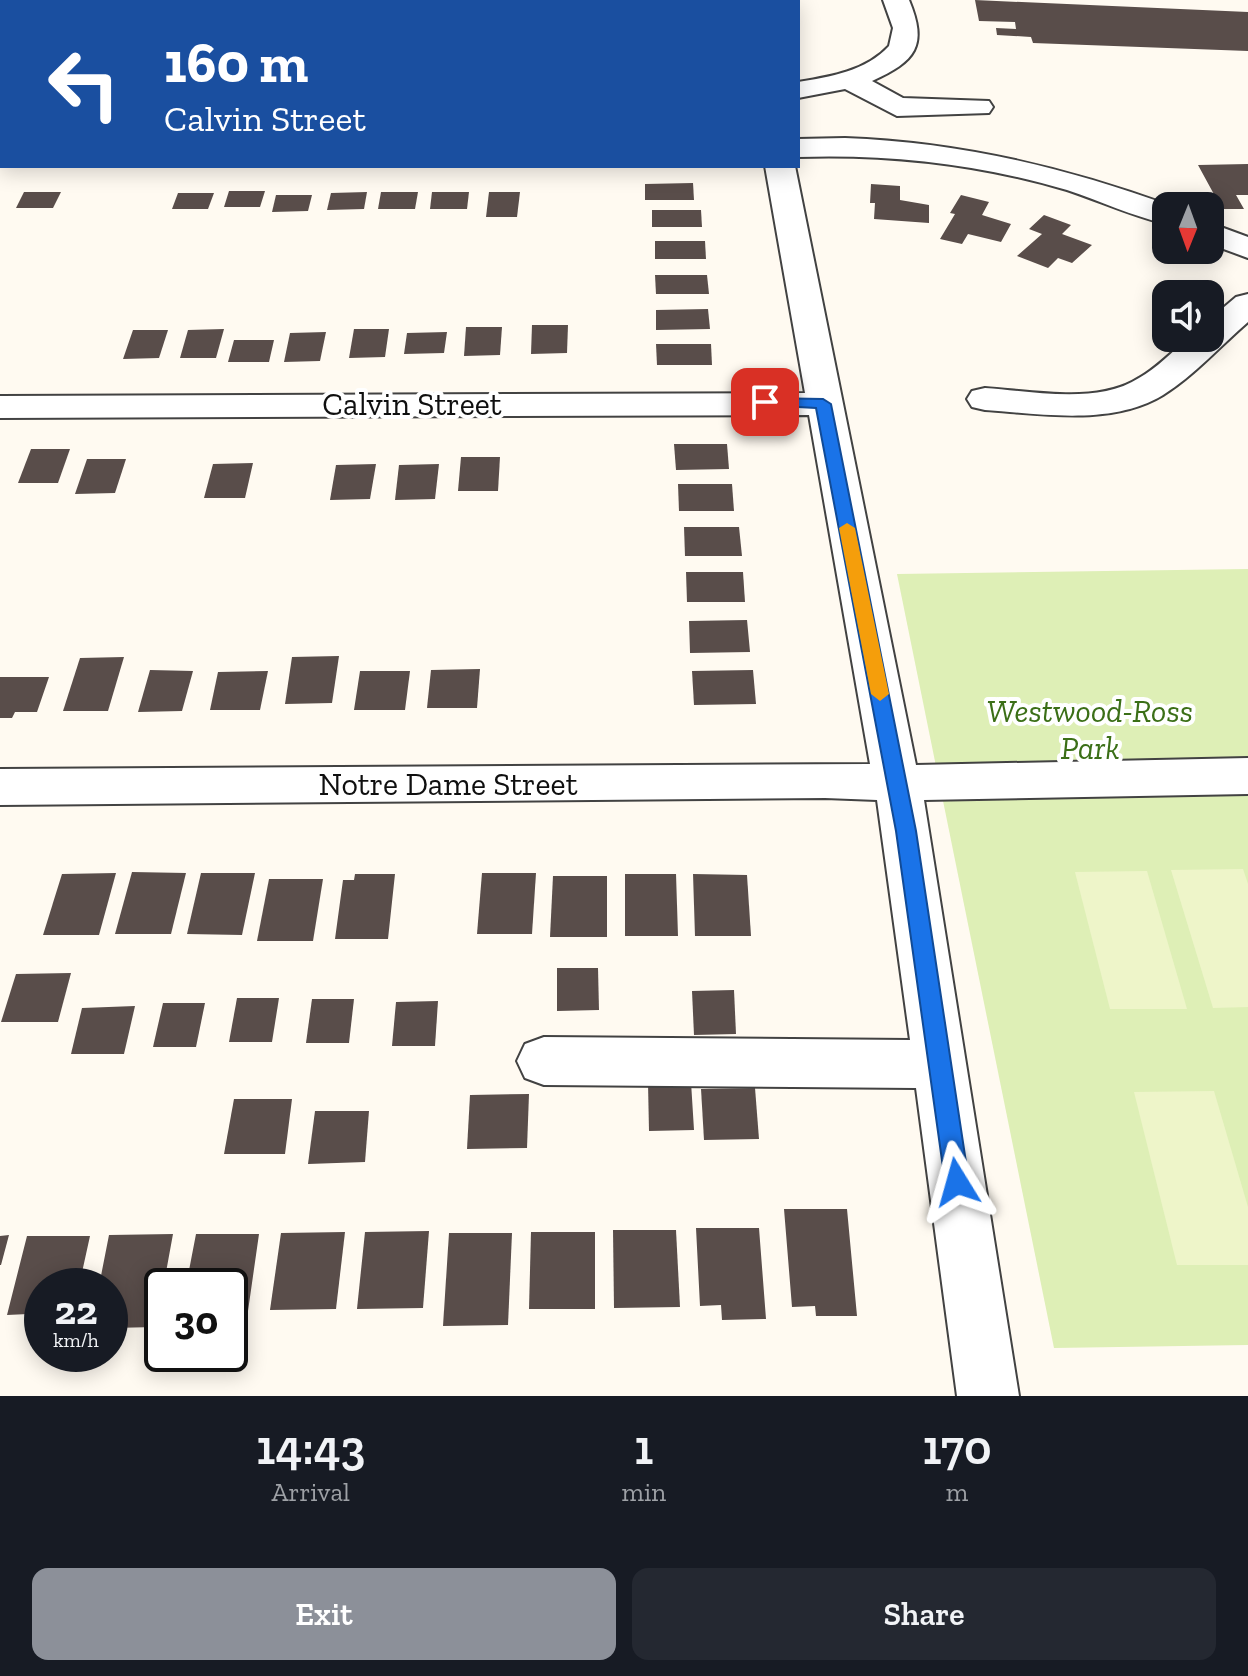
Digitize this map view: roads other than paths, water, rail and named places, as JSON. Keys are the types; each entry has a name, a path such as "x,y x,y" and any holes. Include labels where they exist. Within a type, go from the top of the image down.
{"street":[{"path":"800,90 848,79 888,63 901,50 906,37 896,0"},
{"path":"848,79 897,107 979,107"},
{"path":"800,148 874,148 994,162 1100,189 1152,209"},
{"path":"780,168 897,783 988,1396"},
{"path":"1225,232 1248,248"},
{"path":"1224,324 1248,304"},
{"path":"985,399 1073,403 1130,397 1151,387 1192,352"},
{"name":"Calvin Street","path":"0,407 823,404"},
{"name":"Notre Dame Street","path":"0,787 809,780 897,783 1248,776"},
{"path":"544,1061 940,1064"}],"park label":[{"name":"Westwood-Ross Park","path":"1090,730"}]}
